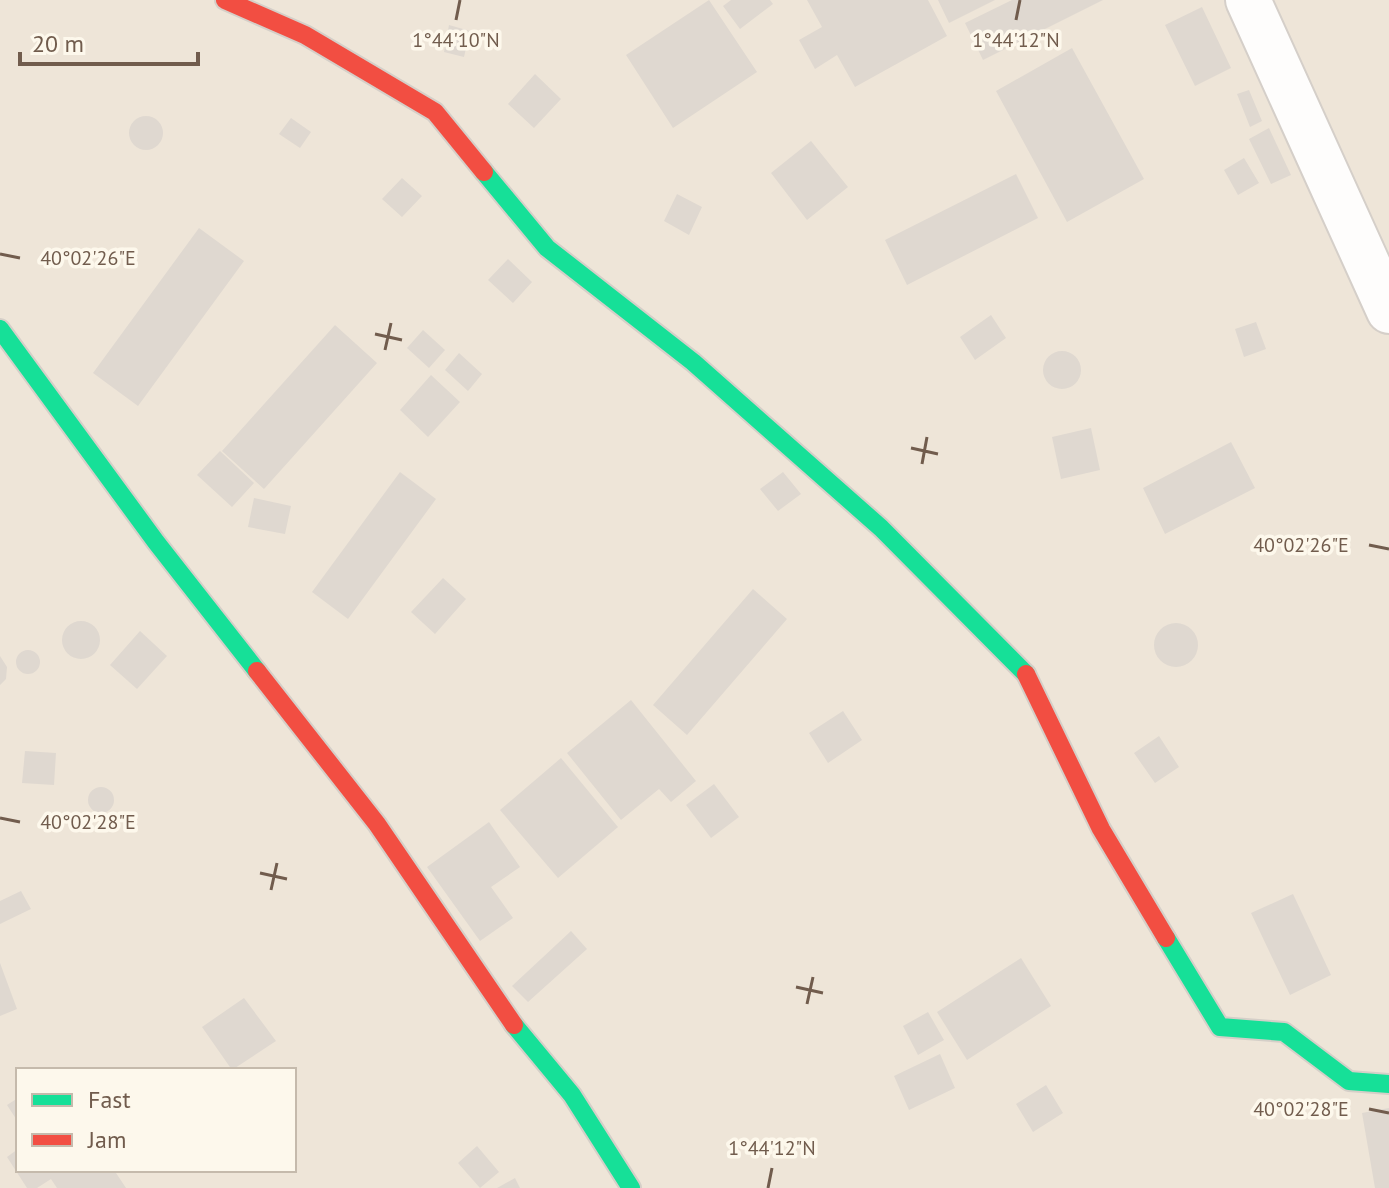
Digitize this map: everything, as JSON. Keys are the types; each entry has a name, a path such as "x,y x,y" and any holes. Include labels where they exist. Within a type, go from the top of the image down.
{"street":[{"path":"225,0 305,35 435,112 547,248 693,362 881,528 1023,667 1101,829 1220,1027 1284,1032 1349,1081 1389,1084"},
{"path":"1248,0 1389,311"},
{"path":"0,329 156,542 377,824 514,1025 572,1095 631,1188"}],"shaded area":[{"path":"0,0 1389,0 1389,1188 0,1188"}],"building":[{"path":"709,0 757,72 673,128 626,55"},
{"path":"731,0 770,0 773,4 740,29 723,6"},
{"path":"807,0 928,0 947,36 855,87 837,55 815,69 799,40 822,27"},
{"path":"938,0 995,0 949,23"},
{"path":"1012,0 1103,0 983,60 965,23"},
{"path":"1202,7 1231,68 1195,86 1165,25"},
{"path":"449,25 470,31 464,57 444,52"},
{"path":"1072,48 1144,179 1067,222 996,91"},
{"path":"535,74 561,99 534,128 508,104"},
{"path":"1249,90 1262,121 1250,127 1237,94"},
{"path":"146,116 158,121 163,133 158,145 146,150 134,145 129,133 134,121"},
{"path":"291,118 311,132 300,148 279,134"},
{"path":"1269,128 1291,175 1271,184 1249,139"},
{"path":"811,141 848,187 807,220 771,173"},
{"path":"1244,158 1259,183 1238,195 1224,170"},
{"path":"1016,174 1038,218 907,285 885,240"},
{"path":"402,178 422,196 402,217 382,199"},
{"path":"677,194 702,207 689,235 664,221"},
{"path":"199,228 244,261 138,406 93,373"},
{"path":"508,259 532,282 513,303 488,280"},
{"path":"991,315 1006,338 975,360 960,337"},
{"path":"1256,322 1266,349 1244,357 1235,329"},
{"path":"335,325 377,363 264,489 222,451"},
{"path":"423,330 445,350 429,368 407,348"},
{"path":"1062,351 1075,357 1081,370 1075,383 1062,389 1049,383 1043,370 1049,357"},
{"path":"459,353 482,374 468,391 445,370"},
{"path":"431,375 460,402 428,437 400,410"},
{"path":"1091,428 1100,470 1061,479 1052,437"},
{"path":"1231,442 1255,488 1165,534 1143,488"},
{"path":"220,451 254,483 232,507 197,475"},
{"path":"400,472 436,499 348,619 312,592"},
{"path":"783,472 801,494 778,511 760,489"},
{"path":"254,498 291,506 285,534 248,527"},
{"path":"443,578 466,599 435,634 411,612"},
{"path":"753,589 787,619 687,735 653,705"},
{"path":"81,621 94,627 100,640 94,653 81,659 68,653 62,640 68,627"},
{"path":"1176,623 1191,630 1198,645 1191,660 1176,667 1161,660 1154,645 1161,630"},
{"path":"140,631 167,656 137,689 110,665"},
{"path":"28,650 39,657 40,662 33,673 28,674 17,667 16,662 23,651"},
{"path":"0,656 7,667 6,679 0,685"},
{"path":"631,700 696,781 671,802 659,789 621,820 567,753"},
{"path":"843,711 862,740 828,763 809,733"},
{"path":"1159,736 1179,767 1155,783 1134,753"},
{"path":"25,751 56,753 54,785 22,783"},
{"path":"561,758 618,827 558,878 500,810"},
{"path":"714,784 739,817 711,838 686,805"},
{"path":"101,787 110,791 114,800 110,809 101,813 92,809 88,800 92,791"},
{"path":"489,822 520,867 491,887 513,918 480,941 427,867"},
{"path":"21,891 31,909 0,924 0,901"},
{"path":"1293,894 1331,975 1290,995 1251,913"},
{"path":"571,931 587,949 528,1002 512,986"},
{"path":"1021,958 1051,1006 967,1060 937,1012"},
{"path":"0,963 17,1009 0,1016"},
{"path":"244,998 276,1041 231,1068 202,1027"},
{"path":"928,1012 944,1040 918,1055 903,1026"},
{"path":"940,1054 955,1088 909,1110 894,1076"},
{"path":"1046,1085 1063,1113 1033,1132 1016,1104"},
{"path":"16,1099 16,1119 7,1105"},
{"path":"1389,1108 1389,1188 1375,1188 1362,1113"},
{"path":"477,1146 499,1172 480,1188 458,1163"},
{"path":"16,1150 16,1171 7,1157"},
{"path":"17,1172 115,1172 126,1188 57,1188 51,1179 37,1188 27,1188"},
{"path":"515,1178 520,1188 497,1188"}],"traffic: fast":[{"path":"484,172 547,248 693,362 881,528 1026,674"},
{"path":"0,329 156,542 257,671"},
{"path":"1166,938 1220,1027 1284,1032 1349,1081 1389,1084"},
{"path":"514,1025 572,1095 631,1188"}],"traffic: jam":[{"path":"225,0 305,35 435,112 484,172"},
{"path":"257,671 377,824 514,1025"},
{"path":"1026,674 1101,829 1166,938"}]}
